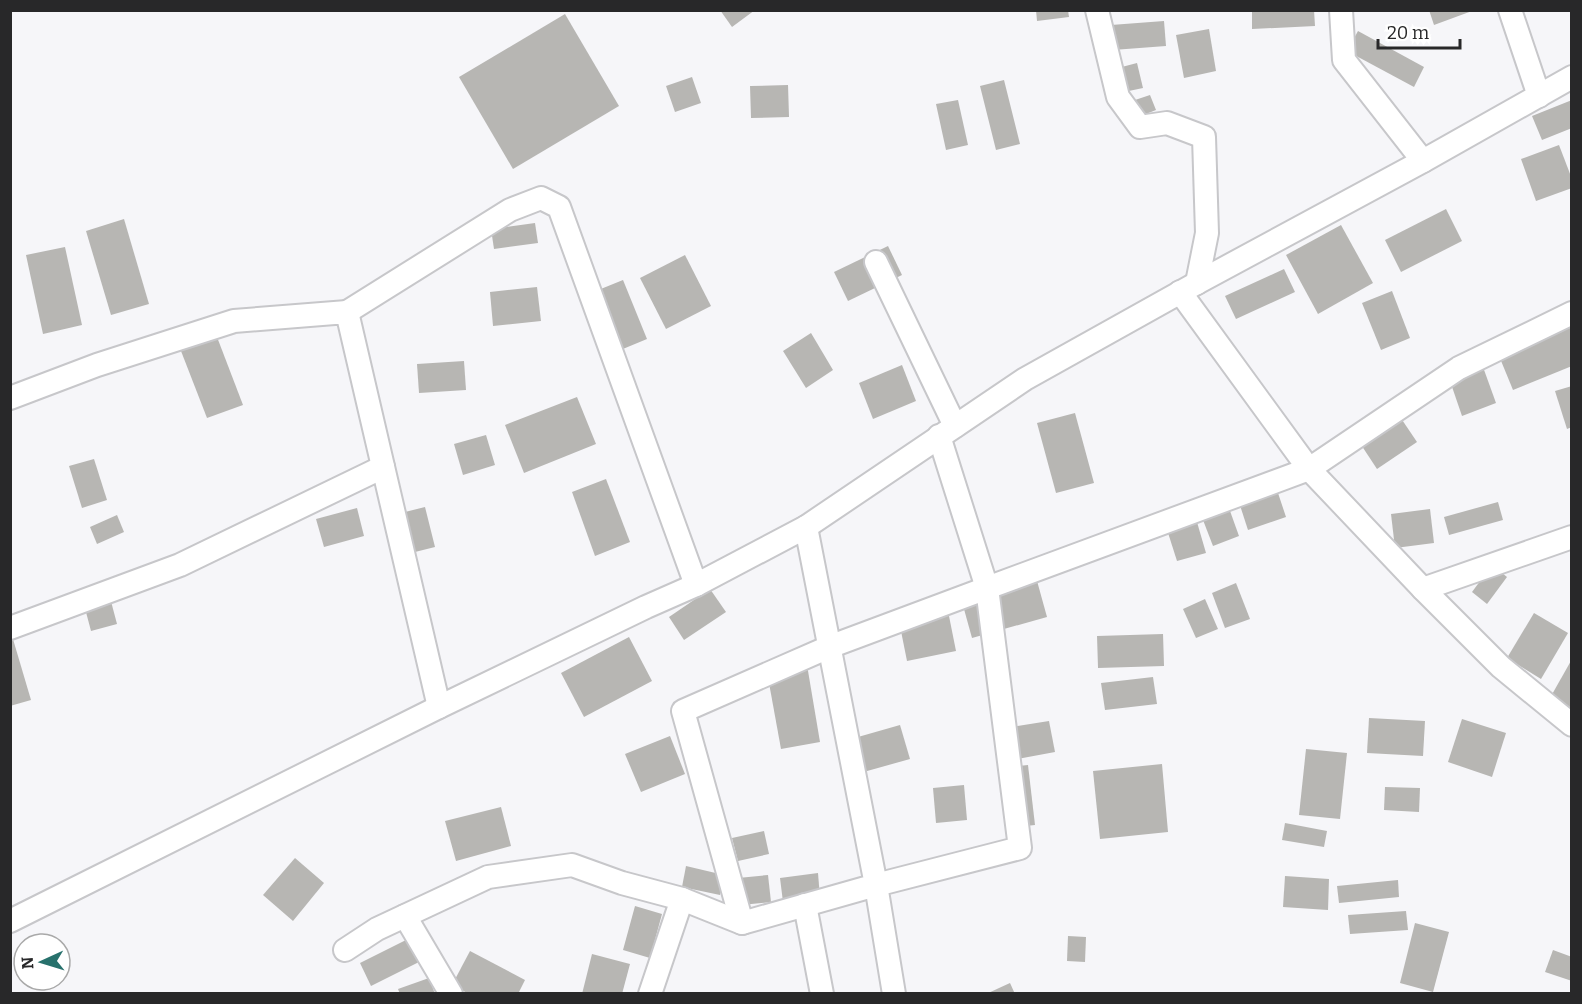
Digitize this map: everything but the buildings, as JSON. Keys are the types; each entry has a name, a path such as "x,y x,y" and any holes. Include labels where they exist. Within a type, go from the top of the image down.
{"street":[{"path":"1098,10 1118,97 1140,127 1167,123 1203,137 1207,233 1188,288"},
{"path":"1341,10 1344,60 1423,161"},
{"path":"1510,10 1539,96"},
{"path":"10,921 439,707 696,585 806,526 1025,379 1572,77"},
{"path":"10,398 97,364 234,321 346,312 510,210 541,198 560,207 696,585"},
{"path":"345,950 377,929 488,877 572,865 622,883 682,899 742,923 1020,848 987,588 947,431 876,262"},
{"path":"1188,288 1309,469 1501,667 1572,725"},
{"path":"346,312 439,707"},
{"path":"742,923 683,711 829,647 1309,469 1459,368 1572,313"},
{"path":"10,628 180,565 383,467"},
{"path":"806,526 876,885 894,993"},
{"path":"1423,589 1572,537"},
{"path":"650,993 682,899"},
{"path":"805,905 822,993"},
{"path":"405,916 451,993"}]}
